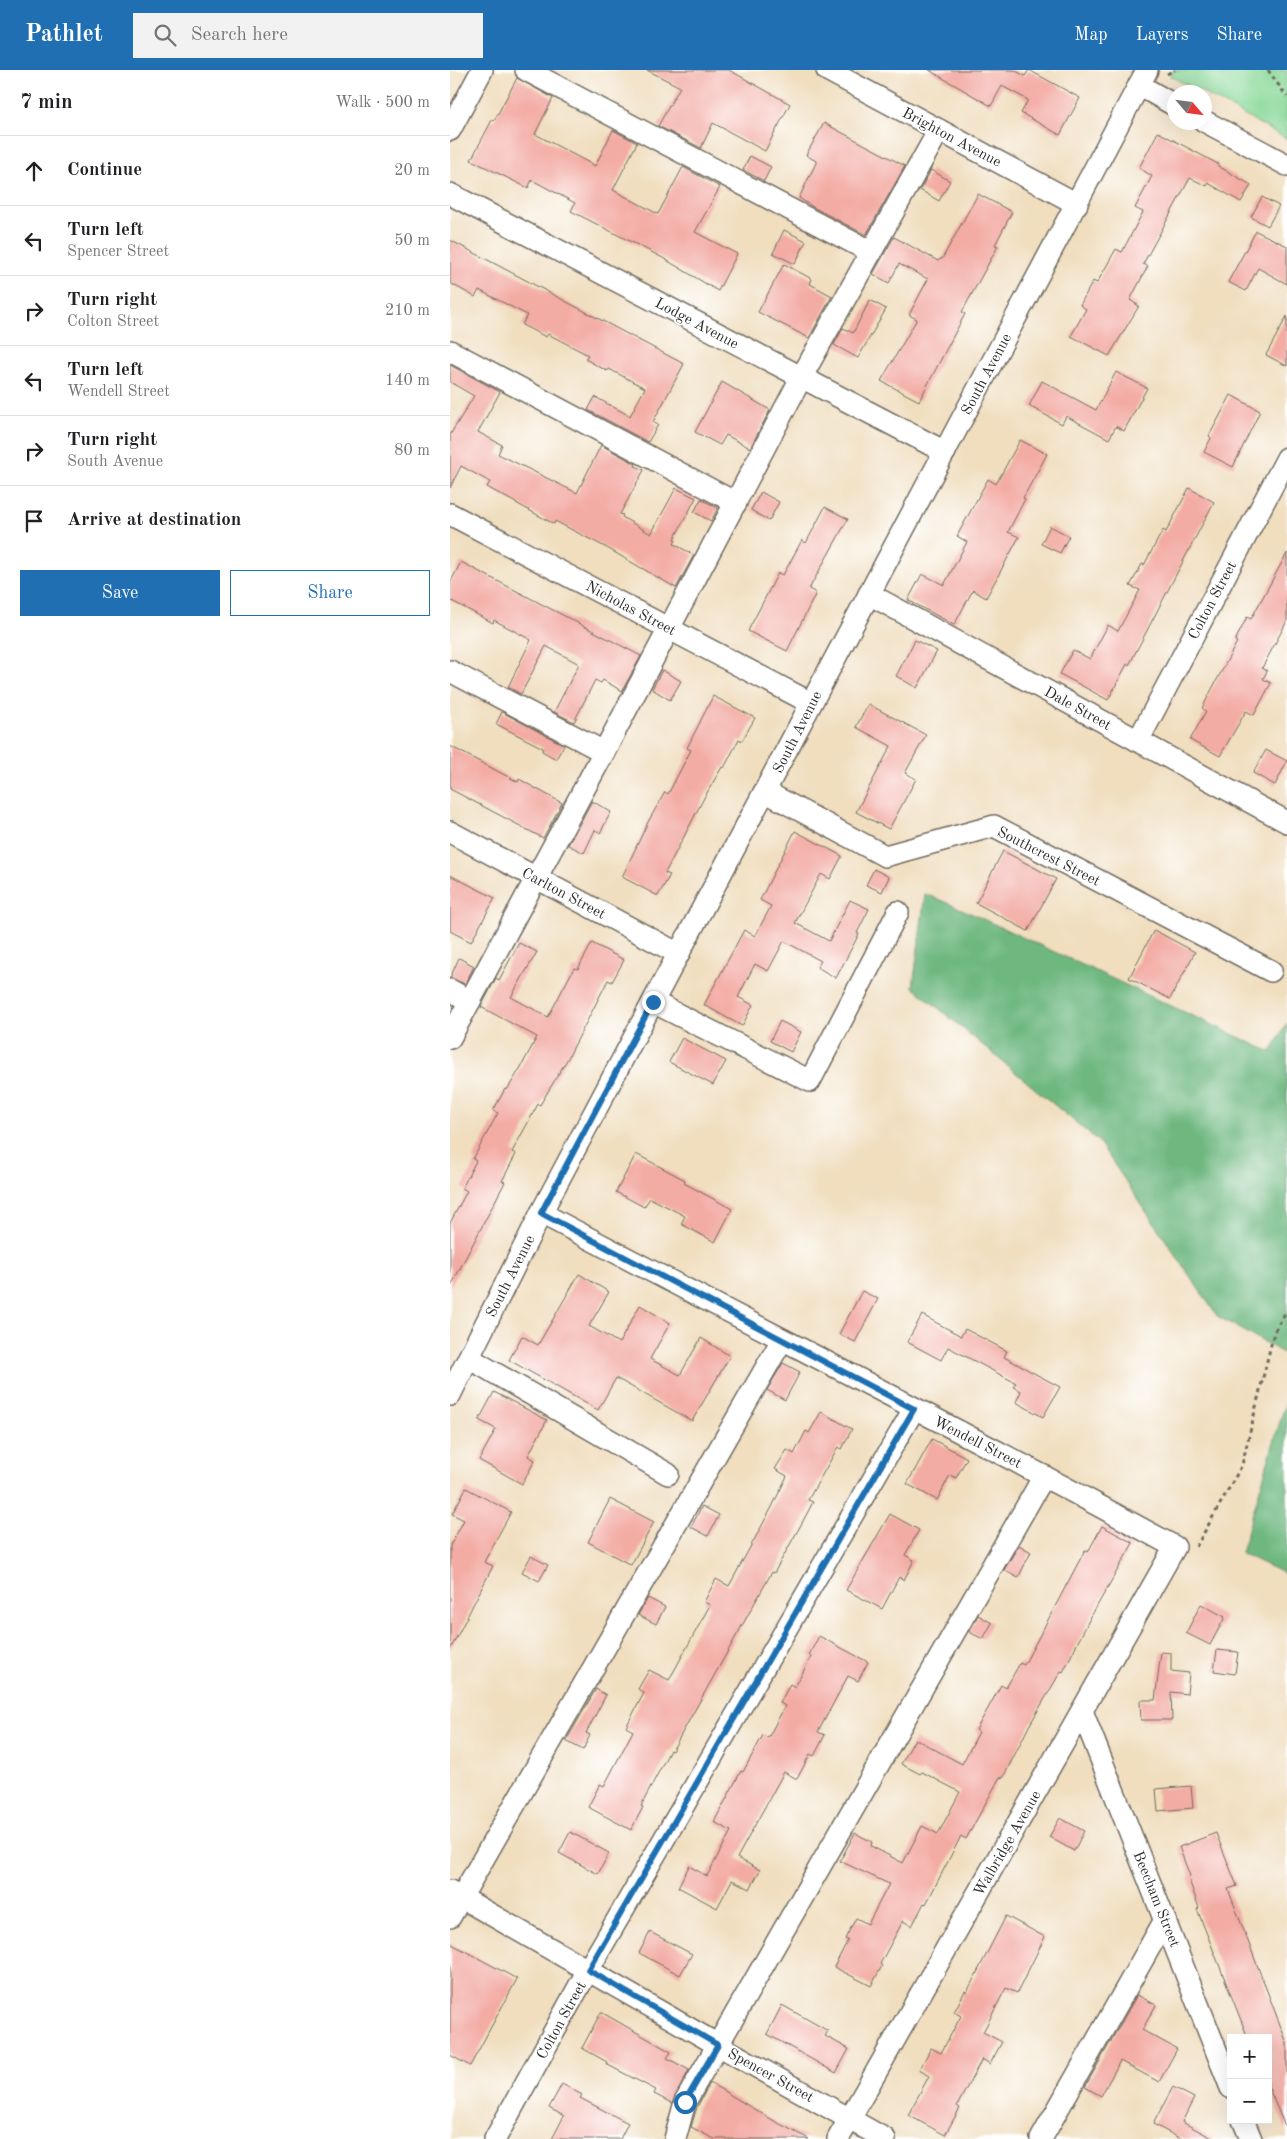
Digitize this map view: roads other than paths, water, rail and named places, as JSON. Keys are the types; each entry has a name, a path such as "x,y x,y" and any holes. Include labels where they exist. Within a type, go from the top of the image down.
{"street":[{"path":"450,130 482,70"},
{"path":"526,70 871,252"},
{"name":"Brighton Avenue","path":"826,70 1077,204"},
{"path":"1143,78 1167,98"},
{"name":"South Avenue","path":"450,1396 541,1213 766,792 1143,78"},
{"path":"1212,125 1287,165"},
{"path":"450,1038 670,629 801,378 939,130"},
{"name":"Lodge Avenue","path":"450,194 945,452"},
{"path":"450,352 736,503"},
{"name":"Colton Street","path":"1138,742 1287,458"},
{"name":"Nicholas Street","path":"450,514 811,704"},
{"name":"Dale Street","path":"869,594 1287,822"},
{"path":"450,671 604,752"},
{"name":"Southcrest Street","path":"766,792 884,856 994,826 1271,971"},
{"name":"Carlton Street","path":"450,832 679,954"},
{"path":"653,1002 810,1080 898,912"},
{"path":"450,990 470,1001"},
{"name":"Wendell Street","path":"541,1213 1044,1476 1175,1548"},
{"path":"450,1917 456,1894 782,1340"},
{"path":"469,1358 668,1474"},
{"name":"Colton Street","path":"495,2139 588,1970 914,1409"},
{"path":"675,2139 685,2102 1044,1476"},
{"name":"Walbridge Avenue","path":"838,2139 1175,1548"},
{"name":"Beecham Street","path":"1082,1711 1227,2079"},
{"name":"Spencer Street","path":"456,1894 885,2139"},
{"path":"1041,2139 1165,1920"},
{"path":"1245,2124 1251,2139"}]}
